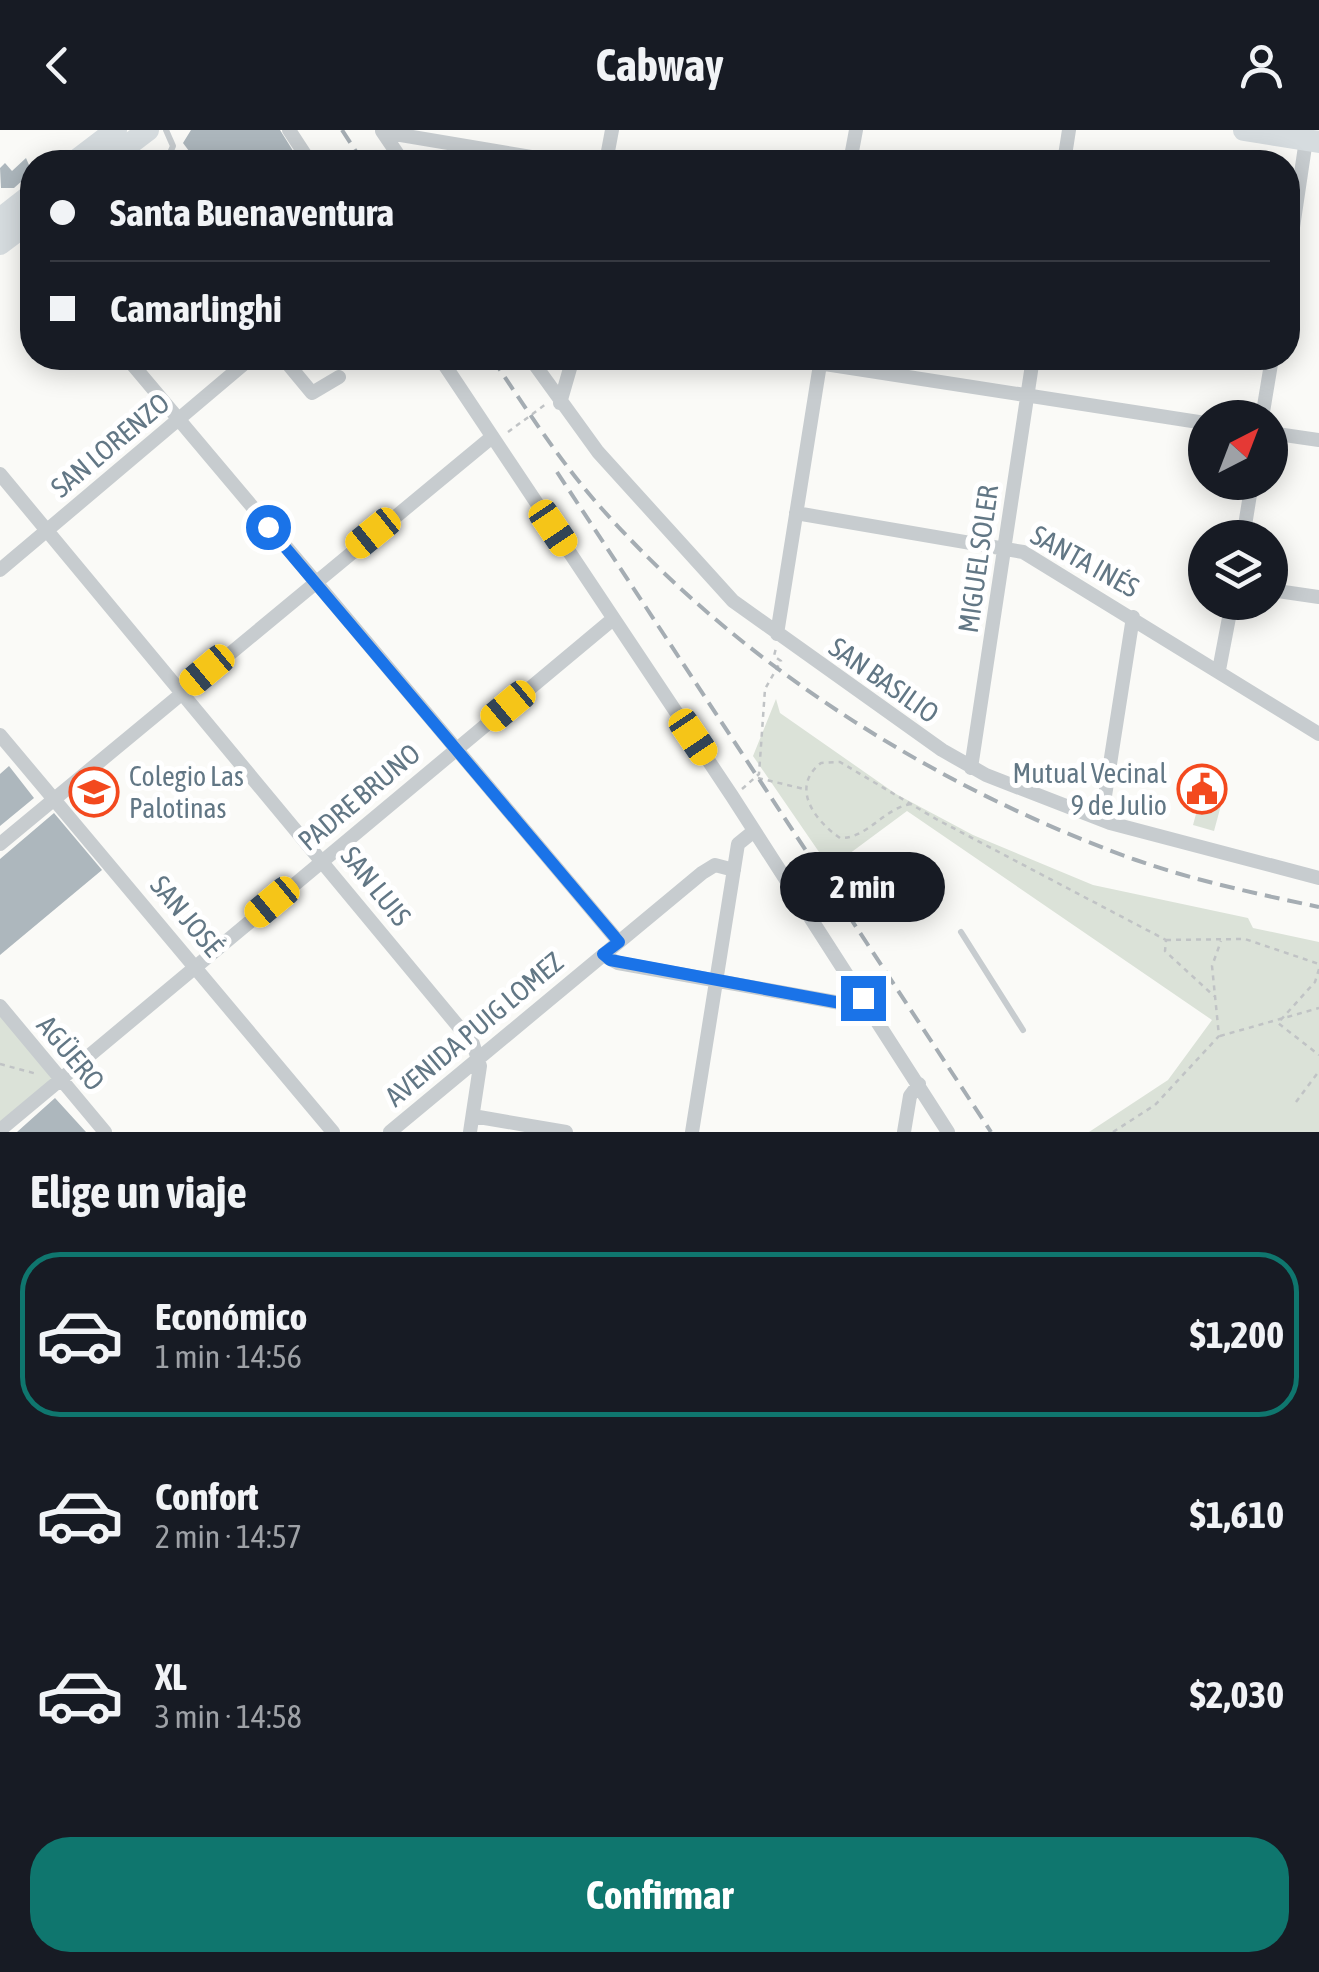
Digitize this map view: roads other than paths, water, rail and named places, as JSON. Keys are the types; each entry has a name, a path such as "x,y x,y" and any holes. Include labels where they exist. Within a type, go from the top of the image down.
{"main road":[{"path":"90,150 116,130"},
{"path":"122,150 148,130"},
{"path":"1244,130 1311,137"}],"street":[{"path":"382,131 492,150"},
{"path":"1300,196 1311,137"},
{"path":"137,370 619,942"},
{"name":"SAN LORENZO","path":"0,570 237,370"},
{"path":"294,370 312,393 338,377"},
{"path":"448,370 732,796 948,1132"},
{"name":"SAN BASILIO","path":"538,370 558,400 684,549 733,600 777,637 971,768 1125,828 1319,878"},
{"path":"558,400 569,370"},
{"path":"777,637 819,370"},
{"path":"878,370 1188,420"},
{"name":"MIGUEL SOLER","path":"971,768 1031,370"},
{"path":"1265,400 1270,370"},
{"path":"0,844 492,436"},
{"path":"1288,436 1319,440"},
{"name":"SAN LUIS","path":"0,474 480,1056"},
{"name":"SANTA INÉS","path":"796,513 1005,546 1031,556 1319,734"},
{"path":"1288,593 1319,598"},
{"path":"1105,796 1134,617"},
{"name":"PADRE BRUNO","path":"0,1130 613,619"},
{"path":"1218,670 1228,620"},
{"name":"SAN JOSÉ","path":"0,735 333,1132"},
{"path":"692,1132 738,844 754,831"},
{"name":"AVENIDA PUIG LOMEZ","path":"390,1132 709,868 734,870"},
{"path":"603,954 618,963 846,1004 863,998"},
{"name":"AGÜERO","path":"0,1006 105,1132"},
{"path":"470,1132 480,1056"},
{"path":"904,1132 910,1096 919,1084"},
{"path":"473,1116 566,1132"}],"lane":[{"path":"961,932 1023,1030"}],"railway":[{"path":"342,130 355,150"},
{"path":"500,370 573,474 658,567 718,621 848,718 989,798 1062,831 1181,874 1319,907"},
{"path":"557,472 991,1132"}],"place":[{"name":"Mutual Vecinal 9 de Julio","path":"1202,789"},
{"name":"Colegio Las Palotinas","path":"94,792"}]}
